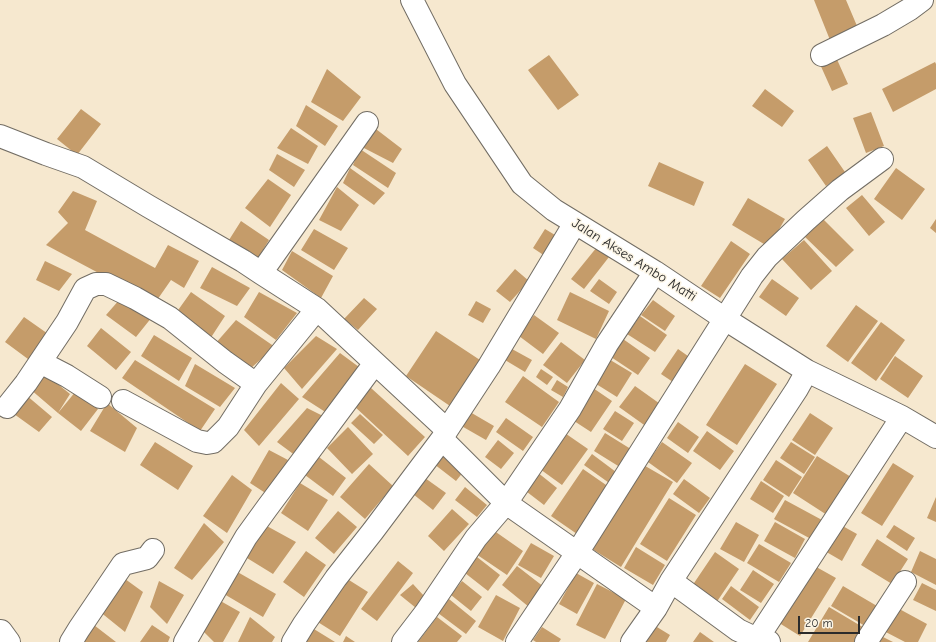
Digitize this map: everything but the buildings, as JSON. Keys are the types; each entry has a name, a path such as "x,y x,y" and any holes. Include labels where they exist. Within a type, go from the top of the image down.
{"street":[{"name":"Jalan Akses Ambo Matti","path":"412,0 455,84 522,184 554,210 655,272 807,371 902,417 936,437"},
{"path":"822,54 883,25 922,0"},
{"path":"261,273 367,122"},
{"path":"0,136 83,167 243,261 317,309 375,363 444,434 506,503 656,608"},
{"path":"518,642 577,552 752,276 767,257 801,224 840,190 882,159"},
{"path":"293,642 336,578 373,531 444,434 497,353 575,223"},
{"path":"404,642 476,538 506,503 570,409 608,344 655,272"},
{"path":"7,407 67,322 84,289 96,284 106,284 135,298 170,318 225,362 256,384"},
{"path":"123,401 197,441 207,444 213,442 228,427 256,384 317,309"},
{"path":"40,362 67,376 100,397"},
{"path":"185,642 246,537 375,363"},
{"path":"632,642 656,608 671,581 797,389 807,371"},
{"path":"671,581 738,630 761,641 902,417"},
{"path":"71,642 78,629 123,564 147,558 153,550"},
{"path":"866,642 905,582"}]}
